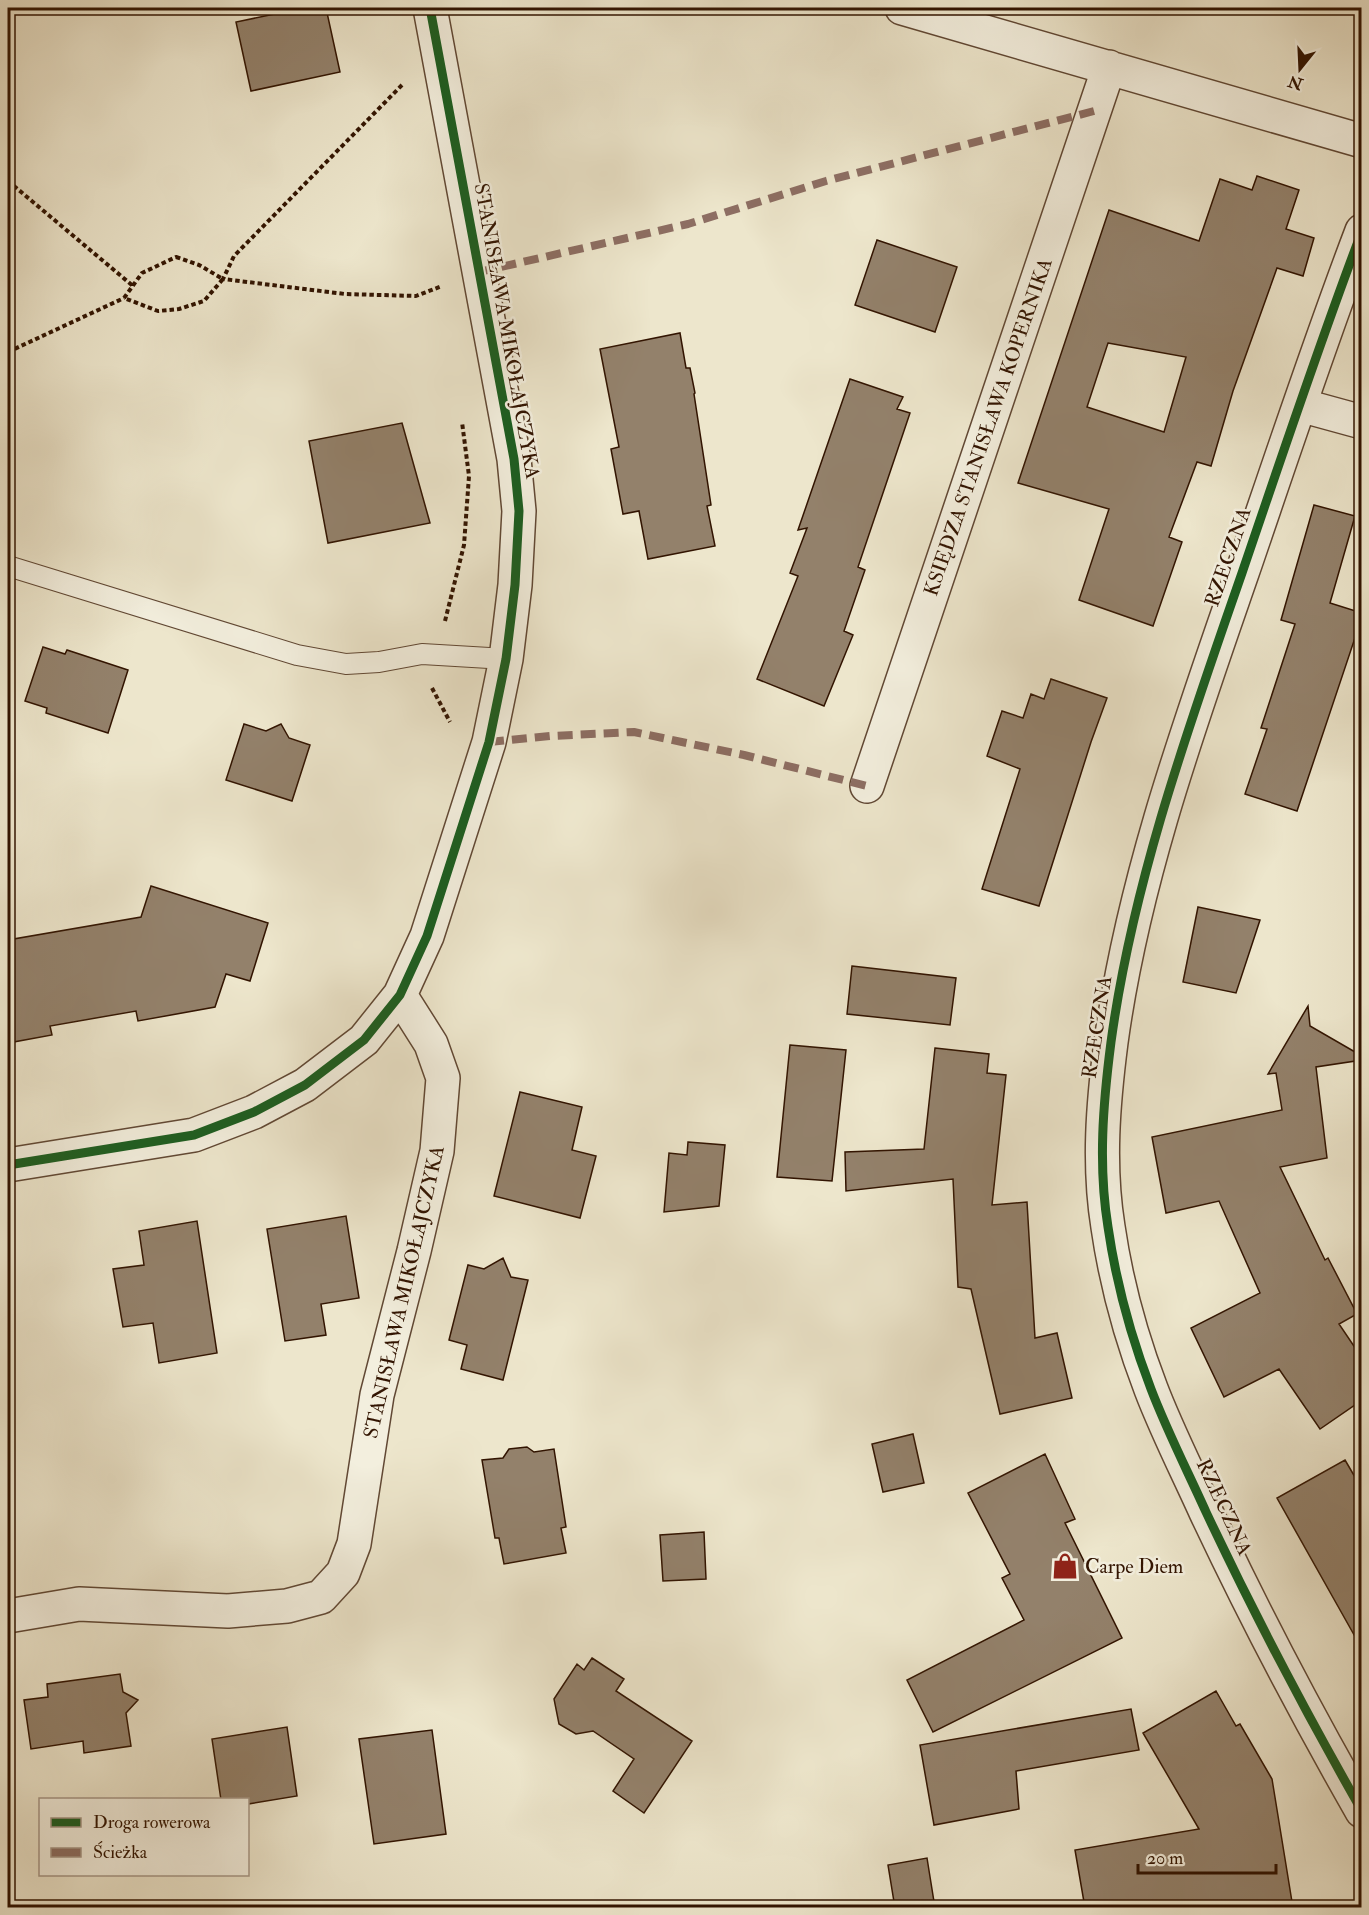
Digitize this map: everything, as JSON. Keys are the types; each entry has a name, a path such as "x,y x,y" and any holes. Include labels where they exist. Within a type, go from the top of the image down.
{"street":[{"name":"STANISŁAWA MIKOŁAJCZYKA","path":"8,1165 194,1135 254,1112 304,1085 364,1040 400,995 427,936 489,742 506,659 515,585 519,511 514,459 430,8"},
{"path":"902,8 1362,141"},
{"name":"KSIĘDZA STANISŁAWA KOPERNIKA","path":"867,786 1109,67"},
{"name":"RZECZNA","path":"1362,231 1208,672 1164,808 1137,910 1116,1006 1102,1131 1102,1175 1107,1224 1118,1284 1151,1389 1247,1598 1318,1735 1362,1811"},
{"path":"1300,405 1362,422"},
{"name":"STANISŁAWA MIKOŁAJCZYKA","path":"8,1616 79,1604 228,1611 287,1606 321,1597 344,1573 354,1544 377,1395 437,1150 443,1078 430,1044 400,995"}],"lane":[{"path":"8,566 297,655 346,664 379,662 422,654 506,659"}],"path":[{"path":"124,298 158,311 179,309 204,301 222,279 234,256 404,83"},
{"path":"8,181 133,286"},
{"path":"8,352 124,298 142,273 176,257 199,265 222,279 345,294 416,296 479,272"}],"building":[{"path":"304,8 326,8 340,72 251,91 236,22"},
{"path":"1257,176 1299,190 1286,229 1314,238 1303,276 1277,268 1233,391 1211,466 1197,462 1169,537 1182,542 1153,626 1079,600 1109,509 1018,483 1109,210 1199,241 1220,179 1252,190","holes":["1108,343 1186,357 1164,432 1087,407"]},
{"path":"877,240 957,267 935,332 855,305"},
{"path":"680,333 686,368 690,368 695,393 711,505 707,506 715,546 648,559 639,511 623,514 611,449 619,447 600,349"},
{"path":"850,379 903,397 897,409 910,413 858,567 865,570 844,631 853,635 824,706 757,679 798,576 790,573 807,528 798,530"},
{"path":"402,423 430,523 328,543 309,441"},
{"path":"1314,505 1355,516 1330,603 1362,613 1362,617 1297,811 1245,794 1267,729 1261,728 1295,624 1281,620"},
{"path":"43,647 65,654 67,650 128,670 108,733 46,713 47,708 25,701"},
{"path":"1051,679 1107,698 1039,906 982,889 1020,769 987,756 1002,711 1023,718 1031,694 1044,699"},
{"path":"244,724 266,731 281,724 289,738 310,745 292,801 226,780"},
{"path":"151,886 268,923 250,981 226,974 215,1007 138,1021 136,1011 50,1026 52,1035 8,1043 8,940 141,917"},
{"path":"1198,907 1260,920 1236,993 1183,982"},
{"path":"852,966 956,978 950,1025 847,1014"},
{"path":"1308,1006 1310,1026 1362,1056 1362,1060 1316,1067 1327,1158 1280,1167 1325,1260 1328,1258 1357,1314 1339,1324 1362,1358 1362,1400 1320,1429 1279,1369 1224,1397 1191,1328 1260,1293 1219,1201 1166,1213 1152,1137 1282,1110 1276,1073 1268,1074"},
{"path":"790,1045 846,1050 832,1181 777,1177"},
{"path":"935,1048 989,1054 987,1073 1006,1075 992,1205 1027,1202 1035,1338 1057,1333 1072,1398 1000,1414 971,1289 958,1287 953,1179 846,1191 845,1152 924,1149"},
{"path":"520,1092 582,1107 572,1150 596,1156 580,1218 494,1196"},
{"path":"688,1142 725,1145 719,1206 664,1212 669,1153 687,1155"},
{"path":"346,1216 359,1298 321,1304 326,1335 285,1341 267,1229"},
{"path":"197,1221 217,1353 159,1363 153,1323 123,1327 113,1269 144,1265 139,1231"},
{"path":"503,1258 511,1277 528,1280 503,1380 461,1369 467,1345 449,1340 468,1265 484,1269"},
{"path":"913,1434 924,1483 883,1492 872,1444"},
{"path":"527,1447 534,1452 554,1449 566,1527 561,1528 566,1553 504,1564 499,1538 495,1538 482,1460 503,1458 509,1449"},
{"path":"1045,1454 1075,1519 1065,1523 1122,1638 933,1732 907,1680 1024,1620 1002,1578 1010,1574 968,1493"},
{"path":"1345,1460 1362,1489 1362,1649 1277,1498"},
{"path":"704,1532 706,1579 663,1581 660,1535"},
{"path":"592,1658 624,1679 616,1691 692,1741 644,1813 613,1791 634,1759 593,1731 576,1734 559,1724 554,1699 577,1664 584,1670"},
{"path":"120,1674 123,1692 138,1700 126,1713 131,1746 84,1753 83,1741 31,1749 24,1700 48,1697 47,1684"},
{"path":"1216,1691 1236,1726 1240,1724 1272,1779 1293,1908 1085,1908 1075,1850 1199,1829 1143,1733"},
{"path":"1131,1709 1139,1750 1016,1771 1019,1809 934,1825 920,1745"},
{"path":"287,1727 297,1796 249,1804 249,1798 221,1798 212,1739"},
{"path":"432,1730 446,1834 374,1844 359,1739"},
{"path":"927,1858 935,1908 895,1908 888,1865"}],"marked path":[{"path":"479,272 688,224 826,181 1094,111"},
{"path":"489,742 634,732 744,755 867,786"}],"cycle path":[{"path":"8,1165 194,1135 254,1112 305,1085 364,1040 400,995 427,936 489,742 506,659 515,585 519,511 514,459 430,8"},
{"path":"1362,231 1315,359 1202,688 1148,863 1133,922 1111,1042 1102,1158 1105,1204 1115,1268 1131,1329 1157,1405 1262,1626 1362,1811"}],"place":[{"name":"Carpe Diem","path":"1065,1566"}]}
